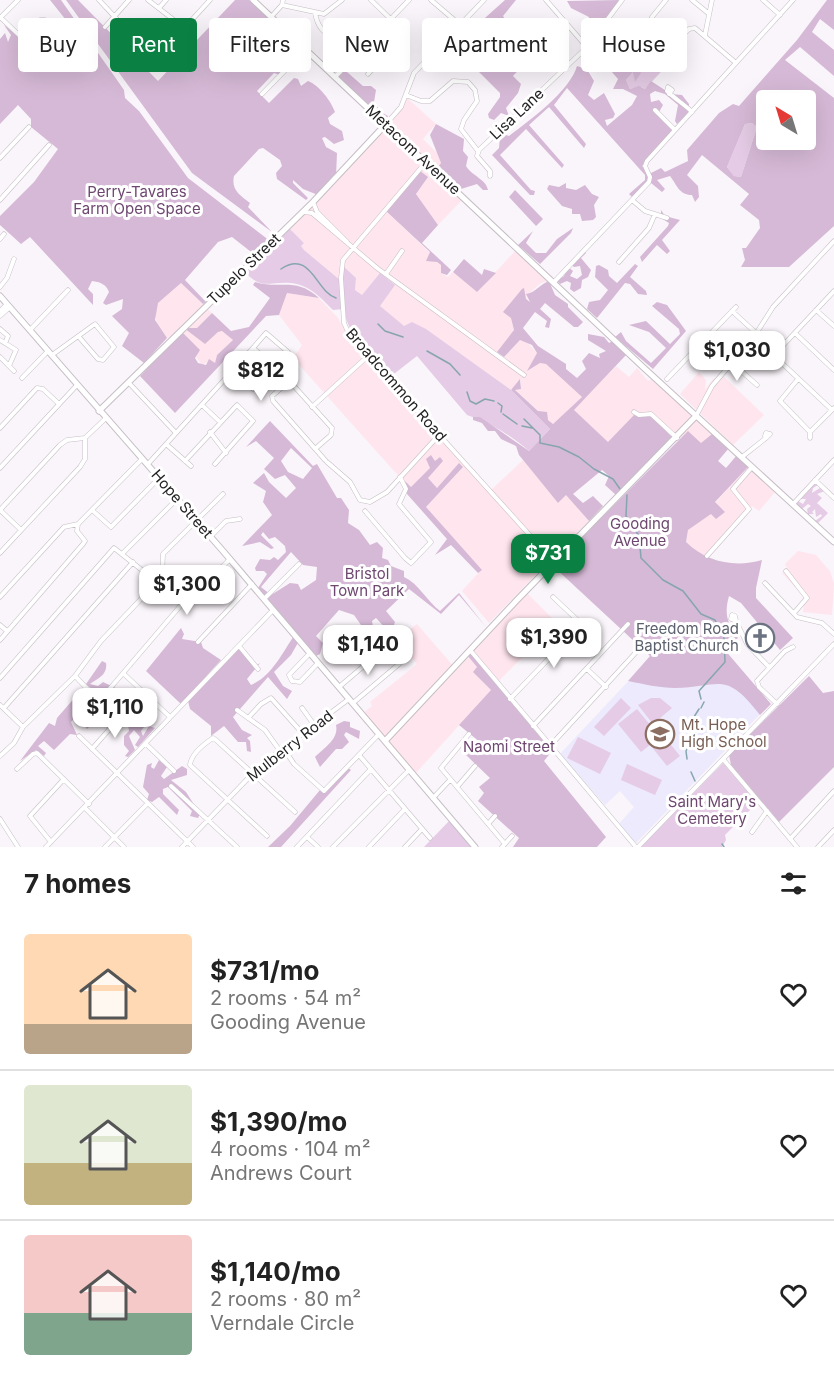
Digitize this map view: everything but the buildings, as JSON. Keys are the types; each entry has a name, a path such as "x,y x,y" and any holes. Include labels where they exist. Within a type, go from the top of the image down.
{"main road":[{"name":"Metacom Avenue","path":"254,0 271,17"},
{"name":"Metacom Avenue","path":"311,54 572,300 834,542"},
{"name":"Tupelo Street","path":"99,411 314,202 386,124"},
{"name":"Hope Street","path":"0,296 196,519 385,741 385,745 475,847"},
{"path":"385,741 554,562 697,416"}],"street":[{"path":"18,0 0,19 18,34"},
{"path":"99,0 114,16"},
{"path":"105,27 129,0"},
{"path":"148,0 171,18"},
{"path":"159,8 166,0"},
{"path":"194,18 210,0"},
{"path":"271,17 283,2 315,13 328,13 342,0"},
{"path":"371,0 391,18"},
{"path":"393,18 409,0"},
{"path":"431,0 452,18"},
{"path":"465,18 484,0"},
{"path":"546,0 581,42"},
{"name":"Lisa Lane","path":"608,18 622,0"},
{"path":"652,16 666,0"},
{"path":"692,0 708,13"},
{"path":"705,35 712,0"},
{"path":"763,0 780,15"},
{"path":"554,282 650,181 646,163 793,0"},
{"path":"315,13 323,29"},
{"path":"42,19 60,36 43,55 34,49 26,34 42,19"},
{"path":"687,32 691,28 705,35 736,63"},
{"name":"Lisa Lane","path":"490,176 490,171 477,156 478,151 581,53"},
{"path":"386,124 399,112 414,73 422,64"},
{"path":"262,94 284,72"},
{"path":"335,77 340,72"},
{"path":"405,95 430,101 453,81 468,82 475,90 477,101 464,120 461,129 478,151"},
{"path":"669,93 692,112"},
{"path":"655,110 675,130"},
{"path":"0,158 29,127"},
{"path":"0,200 49,145"},
{"name":"Broadcommon Road","path":"426,162 345,257 342,268 344,323 349,334 368,356 554,562"},
{"path":"0,190 5,195"},
{"path":"632,201 642,209 666,218"},
{"path":"314,202 317,212 352,247 524,375"},
{"path":"304,212 315,214 348,243"},
{"path":"619,262 649,228 654,214"},
{"path":"0,238 4,234"},
{"path":"697,416 708,391 755,335 773,307 834,241"},
{"path":"386,274 402,251"},
{"path":"0,286 7,278 14,259"},
{"path":"30,330 68,290"},
{"path":"774,355 834,291"},
{"path":"0,311 9,306"},
{"path":"0,316 9,306"},
{"path":"668,378 736,307"},
{"path":"816,310 834,326"},
{"path":"732,311 798,379 833,409 810,432"},
{"path":"22,378 50,353 79,337 95,324 114,347 103,360 98,359 79,337"},
{"path":"0,329 8,336 6,341"},
{"path":"148,464 266,333 287,351 288,356 280,365 275,366 253,348"},
{"path":"795,333 834,370"},
{"path":"0,340 6,341 16,350 9,366"},
{"path":"312,407 368,356"},
{"path":"0,357 14,371"},
{"path":"731,362 757,385"},
{"path":"234,368 248,380 253,389"},
{"path":"798,379 780,401 810,432 810,438"},
{"path":"129,382 176,434"},
{"path":"315,449 333,432 290,383 272,397 315,449 326,461 350,482 364,502 379,498 439,435"},
{"path":"0,468 77,385"},
{"path":"0,428 37,388 43,389 59,404"},
{"path":"202,405 220,422"},
{"path":"185,461 237,405 253,421 215,464"},
{"path":"634,412 639,415 651,414 677,438"},
{"path":"21,530 0,510 58,447 74,439 85,438 106,418"},
{"path":"210,432 226,453"},
{"path":"0,553 80,466 85,459 85,438"},
{"path":"740,456 766,438"},
{"path":"74,439 84,450"},
{"path":"166,444 190,466"},
{"path":"0,597 68,525 78,524 143,458"},
{"path":"793,504 834,460"},
{"path":"707,556 749,509 733,489 752,467"},
{"path":"365,511 405,558 411,563 415,561 431,542 399,504 406,489 400,477"},
{"path":"92,510 111,527 160,478"},
{"path":"815,480 834,498"},
{"path":"0,756 14,743 23,727 75,676 101,641 164,574 163,554 223,494"},
{"path":"123,553 177,498"},
{"path":"210,537 225,521 240,519"},
{"path":"78,524 78,534"},
{"path":"0,640 85,541 68,525"},
{"path":"0,678 115,548 157,582"},
{"path":"209,580 230,559"},
{"path":"4,708 133,562"},
{"path":"264,599 299,564"},
{"path":"786,571 807,598 794,613"},
{"path":"765,583 801,620 822,623 834,634"},
{"path":"198,642 252,584"},
{"path":"75,676 98,699 124,674 193,591"},
{"path":"553,597 590,632"},
{"path":"46,847 273,610"},
{"path":"736,621 747,644 769,667"},
{"path":"510,699 582,624"},
{"path":"533,726 628,624"},
{"path":"0,625 7,632"},
{"path":"339,687 399,636"},
{"path":"470,650 637,847 834,644"},
{"path":"239,646 258,669"},
{"name":"Mulberry Road","path":"182,847 252,773 400,662 387,646"},
{"path":"777,704 757,684 769,667 793,647"},
{"path":"550,746 639,649"},
{"path":"827,651 834,655"},
{"path":"310,653 290,675 292,681 300,682 318,663"},
{"path":"587,669 606,687"},
{"path":"124,674 170,717"},
{"path":"248,718 261,704 272,698 304,735"},
{"path":"0,705 23,727"},
{"path":"302,708 315,726"},
{"path":"237,710 265,730 294,764 323,791 379,734"},
{"path":"92,748 121,716"},
{"path":"469,734 441,768 504,845 512,836"},
{"path":"79,736 194,847"},
{"path":"267,836 190,763 194,755 213,738 295,812"},
{"path":"146,744 174,771"},
{"path":"17,769 34,752 89,804"},
{"path":"359,755 430,838"},
{"path":"723,759 797,847"},
{"path":"457,787 475,766"},
{"path":"297,847 371,769"},
{"path":"333,847 409,770"},
{"path":"55,847 30,816 64,779"},
{"path":"433,798 450,780"},
{"path":"171,786 237,847"},
{"path":"790,839 834,791"},
{"path":"105,847 147,804"},
{"path":"85,808 124,847"},
{"path":"369,847 405,809"},
{"path":"752,832 767,811"},
{"path":"488,824 495,816"},
{"path":"0,819 18,847"},
{"path":"405,847 422,829"},
{"path":"818,847 834,830"},
{"path":"307,837 318,847"}],"shaded area":[{"path":"406,97 436,124 423,139 438,154 441,163 437,168 405,139 462,200 438,225 416,194 428,177 386,211 430,253 428,257 441,265 441,273 448,277 453,272 477,292 517,249 549,281 541,283 526,296 529,303 523,295 511,318 514,330 497,352 504,357 520,340 526,341 537,353 528,370 540,363 546,364 582,397 553,424 515,390 521,389 521,380 511,390 427,330 410,325 404,326 390,317 380,306 380,273 362,295 355,290 356,278 343,267 340,280 304,250 301,246 304,243 289,228 397,116"},
{"path":"181,283 212,313 197,328 189,328 205,344 222,331 233,340 217,355 215,363 209,361 202,365 179,334 167,338 157,325 155,309 158,303"},
{"path":"287,293 319,298 338,318 347,335 372,364 550,560 489,623 462,591 481,570 426,507 463,467 459,464 437,488 428,478 435,461 431,455 431,468 411,487 394,471 293,358 302,345 279,315"},
{"path":"616,366 629,377 637,368 648,381 653,379 712,434 701,443 688,432 677,441 651,416 642,417 608,442 573,410"},
{"path":"699,372 706,380 705,390 713,379 722,375 764,415 733,445 680,394"},
{"path":"523,460 558,503 566,494 589,521 553,558 491,490"},
{"path":"748,467 776,491 759,511 752,506 707,556 695,552 686,542 688,530 711,514 725,512 715,503"},
{"path":"798,551 816,555 830,571 834,584 832,615 803,612 805,598 782,573 787,568 785,564"},
{"path":"526,592 556,622 498,682 472,650"},
{"name":"Mt. Hope High School","path":"683,623 763,711 636,843 619,824 634,807 620,791 605,805 560,754"},
{"path":"417,624 455,668 467,655 477,667 474,672 491,690 415,774 363,713 372,706 370,702 417,664 397,640"}],"green space":[{"name":"Perry-Tavares Farm Open Space","path":"50,0 61,0 74,18 64,18"},
{"path":"66,0 78,0 96,18 79,18"},
{"path":"235,0 249,0 268,17 218,18"},
{"path":"505,0 516,0 503,16 505,18 485,18"},
{"path":"619,0 608,18 589,18 571,8 567,1"},
{"path":"827,0 834,0 834,30 820,19 812,32 834,50 834,76 800,47 785,60 834,98 834,226 789,267 741,267 745,260 742,248 746,248 760,228 759,220 740,205 749,194 702,155 687,175 698,186 699,197 695,202 692,195 681,191 670,176 657,180 665,189 662,192 651,183 651,173 661,168 665,172 688,161 687,150 719,113 733,104 739,106 797,40"},
{"path":"98,20 110,32 110,60 98,44"},
{"name":"Perry-Tavares Farm Open Space","path":"4,25 18,36 18,72 98,72 98,53 124,90 125,98 139,111 188,178 270,241 255,255 232,237 218,242 185,280 206,302 203,304 181,283 158,303 155,320 167,338 144,363 122,346 129,333 112,316 122,309 123,299 106,305 103,303 109,292 108,289 92,281 88,289 93,294 93,305 30,237 21,244 0,225 0,216 34,182 58,149 31,127 31,119 18,105 0,124 0,39 5,33 8,42 11,35"},
{"path":"209,27 209,72 282,72 283,76 274,73 257,91 269,103 294,78 298,79 301,86 308,81 328,98 335,112 328,118 330,124 342,131 344,140 334,144 325,137 322,138 326,147 337,153 336,176 318,195 303,189 293,180 293,183 308,198 306,200 277,179 276,173 282,166 280,160 263,148 259,149 234,176 233,181 237,192 250,203 248,207 272,232 192,173 118,72 149,72 158,81 167,72 197,72 197,40"},
{"path":"577,66 581,67 581,72 589,72 594,81 588,95 594,100 604,93 615,114 613,118 605,120 607,126 632,105 637,96 623,89 613,89 618,79 612,72 633,72 626,80 630,89 639,86 645,89 651,81 671,94 682,95 689,104 689,113 677,124 675,121 678,105 665,94 655,91 650,94 651,102 659,100 663,105 659,112 674,130 642,166 648,174 648,180 632,197 629,194 645,180 645,175 567,88 554,105 586,144 584,148 549,107 529,125 564,165 562,168 526,129 500,155 531,190 535,191 534,195 530,195 492,155 499,148 500,137 503,134 509,136 558,95 573,76"},
{"path":"343,72 347,72 363,86 371,86 376,90 374,102 381,112 388,116 386,120 338,77"},
{"path":"479,72 517,72 513,76 521,84 518,93 506,108 509,116 501,113 494,120 489,118 488,114 500,97 500,93"},
{"path":"633,72 661,72 645,89 641,87 630,89 626,80"},
{"path":"633,72 640,72 641,73 635,82"},
{"path":"752,123 756,126 756,130 741,177 734,176 727,167 745,124"},
{"path":"436,124 464,139 463,151 468,157 466,166 485,183 488,190 483,190 477,184 461,189 450,176 445,176 437,168 441,163 430,135"},
{"path":"420,171 428,177 416,194 438,225 422,243 451,270 447,275 441,273 441,265 437,262 426,261 430,252 386,211"},
{"path":"566,183 566,188 576,190 585,185 592,194 599,197 594,205 596,217 593,220 582,221 580,214 572,214 572,209 562,206 547,189 549,185 559,187"},
{"path":"515,190 543,219 536,226 509,197"},
{"path":"661,210 665,216 680,220 662,240 670,251 667,254 657,245 642,262 640,257 668,226 669,223 661,218"},
{"path":"289,228 304,243 301,246 304,250 340,280 343,279 343,266 356,278 355,290 362,295 380,273 395,285 380,306 404,326 412,322 426,329 511,390 550,429 529,451 500,430 467,415 417,356 390,377 355,338 344,309 333,310 304,286 291,283 266,284 250,277 244,271"},
{"path":"573,228 571,233 540,264 518,245 533,231 526,243 536,253 546,253 557,239"},
{"path":"584,250 586,253 581,258 591,270 588,277 582,280 581,288 574,292 570,289 571,283 567,281 560,284 557,281 564,276 568,267 573,271 570,276 577,279 582,275 580,266 574,267 571,264"},
{"path":"464,259 482,275 484,269 496,273 477,292 453,272"},
{"path":"635,264 638,266 630,277 646,291 647,295 638,294 630,284 625,283 597,318 587,309 589,302 600,300 608,290 595,277 596,266 599,265 608,270 609,276 617,283"},
{"path":"549,281 555,295 568,304 568,307 583,322 578,327 574,327 545,303 540,309 551,319 549,328 545,327 547,321 535,312 523,328 538,346 566,364 566,369 577,378 586,369 582,361 589,353 600,358 599,354 606,351 588,340 588,334 604,337 609,343 613,341 626,355 574,410 608,442 634,415 651,416 673,438 616,495 605,485 609,476 602,470 573,494 583,503 593,496 603,506 589,521 566,495 558,503 519,455 516,446 501,439 495,431 488,431 482,423 473,420 473,417 480,417 529,451 550,429 511,390 520,379 521,389 515,390 538,411 547,412 548,420 553,424 582,397 546,364 540,363 527,371 537,353 532,345 520,340 504,357 497,352 514,330 511,318 503,312 522,289 524,288 526,299 530,302 526,294"},
{"path":"255,282 303,287 319,298 287,293 279,315 266,316 175,413 140,376 179,334 183,333 200,350 195,358 198,363 206,365 209,359 215,363 217,355 233,340 222,331 205,344 184,328 197,328 212,313 231,331 249,327 270,298 253,285"},
{"path":"657,302 667,305 686,331 653,369 615,337 621,332 626,341 651,363 666,348 649,332 629,325 646,321 670,344 680,334 679,329 652,306"},
{"name":"Bristol Town Park","path":"270,421 313,466 317,464 337,498 341,498 349,510 348,523 359,530 370,545 377,542 383,548 382,558 388,560 391,566 404,571 404,577 440,611 459,593 486,627 459,595 441,614 409,589 386,611 395,622 393,628 388,631 376,618 372,621 371,632 362,647 354,639 361,625 354,615 339,610 316,636 323,643 320,654 316,656 258,588 267,574 264,571 256,571 255,568 260,559 270,560 274,557 278,560 286,552 285,546 275,537 269,539 263,532 261,535 274,548 271,549 260,542 242,546 272,515 263,502 266,491 253,483 264,473 269,482 286,498 296,488 285,475 275,479 264,469 274,458 256,441 246,447","holes":["291,448 312,468 303,479 288,472 281,461","291,552 303,565 317,567 316,580 301,590 298,584 290,583 271,595 261,587"]},
{"name":"Gooding Avenue","path":"688,431 701,443 712,434 729,448 718,461 726,468 737,455 748,467 715,502 725,512 716,519 711,514 688,530 686,542 694,549 721,562 742,563 762,560 756,598 793,638 780,650 741,603 729,596 728,618 738,638 724,649 771,704 760,715 730,686 713,684 669,688 628,681 650,656 553,566"},
{"path":"431,455 435,461 440,457 443,461 428,478 437,488 459,463 463,467 426,507 482,570 478,573 451,545 435,555 447,539 407,494 405,481 411,487 430,468 426,459"},
{"path":"815,482 818,485 813,488 812,493 820,488 825,491 817,494 822,498 817,503 828,513 818,523 815,521 822,516 821,514 816,517 815,509 812,512 814,514 808,514 807,509 811,506 808,504 802,509 796,503 798,501 803,504 806,499 800,499"},
{"path":"181,628 184,634 182,639 201,642 203,648 221,660 181,704 146,671"},
{"path":"294,636 299,641 291,655 274,672 283,686 292,691 287,699 268,677 233,717 242,730 252,735 247,738 250,741 251,752 247,751 246,742 238,742 224,726 211,736 211,726 190,709 188,701 238,648 255,666 260,663 247,679 251,685 258,681 276,664"},
{"name":"Naomi Street","path":"470,653 552,751 544,761 606,837 597,847 513,847 519,838 478,801 484,793 479,787 490,778 466,755 481,743 459,725 491,690 473,672 477,667 467,655"},
{"path":"102,661 106,663 105,671 90,684 98,686 103,682 122,691 122,700 147,723 141,731 143,736 149,726 155,728 138,747 135,745 140,737 134,730 129,736 135,750 128,757 125,756 129,751 124,745 124,736 129,731 128,725 132,717 114,705 114,699 104,699 86,684"},
{"path":"809,676 823,693 834,691 834,767 779,822 731,765 729,755"},
{"path":"83,688 88,693 78,705 85,709 90,703 101,701 116,722 102,711 103,705 98,707 95,705 90,711 92,715 104,716 100,721 96,720 87,729 78,715 71,722 77,735 70,734 54,750 44,741 38,746 46,753 44,756 36,750 20,761 49,723 55,726 57,718"},
{"path":"621,698 631,708 604,736 594,727"},
{"path":"651,698 660,698 672,708 653,724 638,705"},
{"path":"637,709 660,737 641,752 618,724"},
{"path":"344,721 350,722 350,727 360,731 359,739 346,732 344,735 349,742 342,749 336,749 320,767 315,757 333,739 336,725"},
{"path":"664,736 680,756 667,766 651,746"},
{"path":"578,737 611,753 600,774 567,758"},
{"path":"159,760 167,767 161,776 164,779 182,766 187,769 187,775 171,780 186,792 200,814 198,818 190,816 192,811 168,787 163,789 163,794 179,810 177,815 159,797 152,802 147,800 149,794 143,787 147,765 152,763 151,767 154,769"},
{"name":"Saint Mary's Cemetery","path":"723,763 757,803 725,835 726,840 722,847 641,847"},
{"path":"627,764 662,780 655,795 621,780"},
{"path":"348,768 351,770 281,847 268,847 290,826 320,790 324,792"},
{"path":"450,820 472,847 424,847"}],"waterway":[{"path":"281,269 291,264 299,264 336,298"},
{"path":"378,324 385,331 403,337"},
{"path":"427,351 450,364 460,375"},
{"path":"467,392 470,401 476,404 485,399 494,401"},
{"path":"498,403 502,406 501,412"},
{"path":"503,414 517,424"},
{"path":"524,419 540,435 540,443 559,447 579,457 594,469 613,479 620,489"},
{"path":"522,426 532,428"},
{"path":"627,495 626,516 639,536 641,558 663,580 683,591 701,614 715,620 724,637 725,662 699,691 701,699"},
{"path":"701,708 704,702"},
{"path":"687,759 686,751 696,731 692,720 699,709"},
{"path":"691,772 695,781"}],"place":[{"name":"Freedom Road Baptist Church","path":"760,638"},
{"name":"Mt. Hope High School","path":"660,734"}]}
